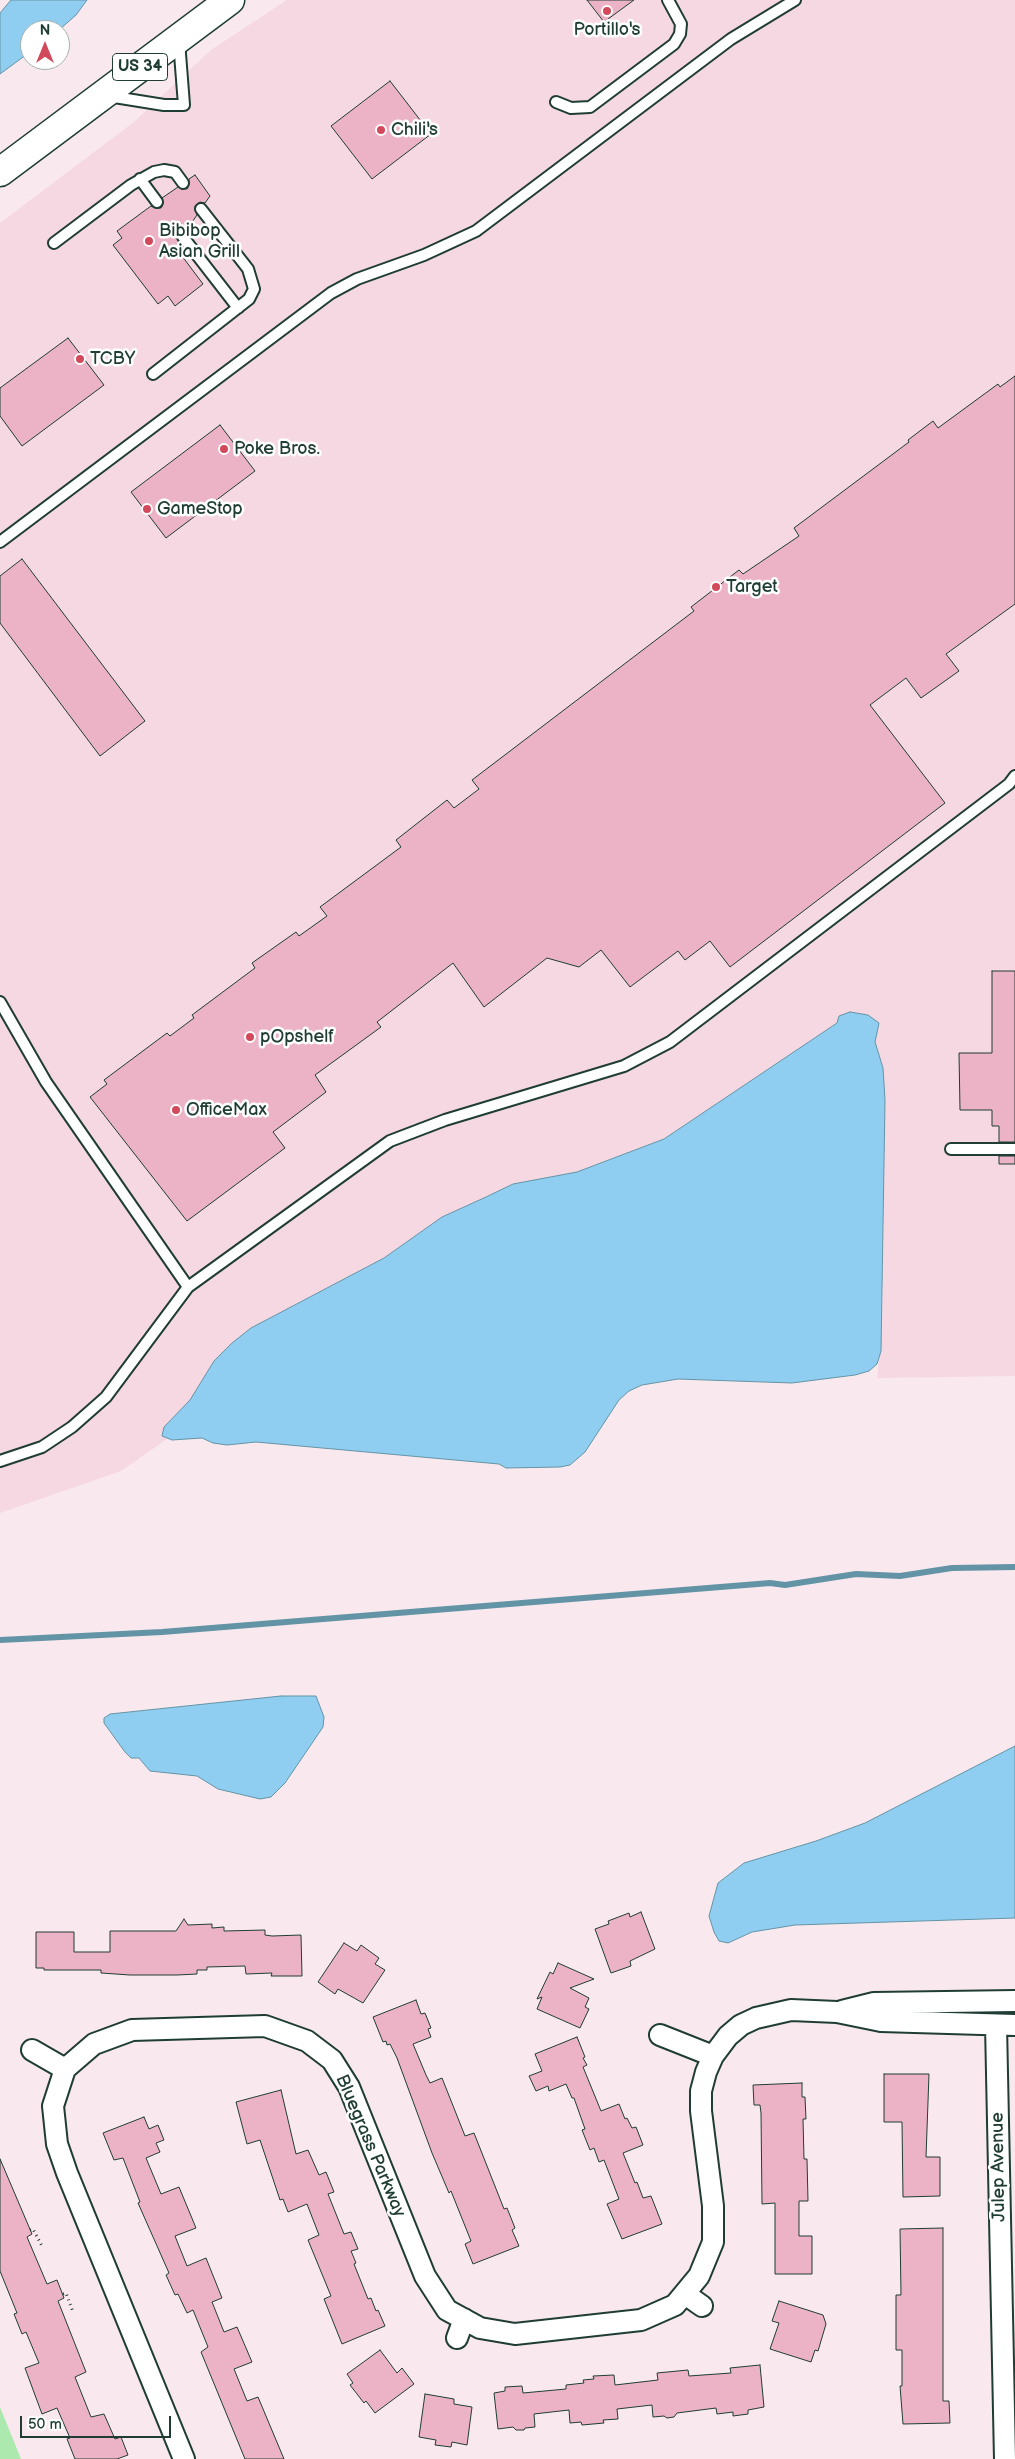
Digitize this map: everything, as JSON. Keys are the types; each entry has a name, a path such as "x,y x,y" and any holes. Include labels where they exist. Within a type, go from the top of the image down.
{"main road":[{"name":"US 34","path":"0,172 230,0"}],"street":[{"name":"Bluegrass Parkway","path":"837,2012 874,2003 1015,2001"},
{"name":"Bluegrass Parkway","path":"65,2069 94,2044 132,2030 265,2026 307,2041 332,2060 349,2087 425,2276 446,2310 460,2329 480,2328 515,2334 641,2320 675,2305 699,2276 713,2242 713,2206 701,2111 701,2091 713,2056 728,2036 756,2018 791,2010 837,2012 881,2021 1005,2025"},
{"name":"Julep Avenue","path":"1005,2025 1005,2459"},
{"path":"660,2035 713,2056"},
{"path":"32,2050 65,2069 53,2106 57,2144 67,2173 184,2459"},
{"path":"684,2294 702,2306"}],"lane":[{"path":"556,102 571,108 590,107 674,44 680,34 681,24 668,0"},
{"path":"0,542 331,294 356,279 424,256 476,231 731,39 789,1"},
{"path":"102,95 164,105 184,105 178,39"},
{"path":"54,243 140,179 164,170 175,172 183,183"},
{"path":"140,179 157,202"},
{"path":"153,374 249,299 254,289 248,269 201,209"},
{"path":"183,237 238,308"},
{"path":"0,1461 42,1447 72,1427 106,1397 188,1287 390,1141 454,1117 624,1066 670,1042 1009,784 1015,776"},
{"path":"0,1002 46,1082 188,1287"},
{"path":"951,1150 1015,1149"}],"path":[{"path":"30,2230 33,2229 43,2248"},
{"path":"63,2294 66,2293 73,2312"}],"shaded area":[{"path":"287,0 1015,0 1015,1376 877,1378 882,1328 885,1100 883,1068 875,1042 879,1023 839,1016 837,1023 664,1139 577,1172 513,1184 442,1217 384,1258 251,1328 214,1361 190,1400 164,1427 162,1436 167,1439 121,1471 0,1513 0,223 134,122 211,50"}],"green space":[{"path":"0,2407 21,2459 0,2459"}],"water":[{"path":"11,0 87,0 70,20 20,20 20,59 0,74 0,13"},
{"path":"850,1012 868,1015 879,1023 875,1042 883,1068 885,1100 881,1351 877,1364 869,1371 855,1375 792,1383 678,1379 642,1385 629,1391 619,1400 585,1452 570,1465 560,1467 506,1468 499,1464 256,1442 227,1445 213,1443 202,1438 172,1440 162,1436 164,1427 190,1400 214,1361 251,1328 384,1258 442,1217 513,1184 577,1172 664,1139 837,1023 839,1016"},
{"path":"281,1696 316,1696 324,1717 323,1727 285,1783 271,1797 260,1799 218,1789 197,1776 150,1771 139,1758 131,1758 125,1752 104,1723 104,1718 110,1714"},
{"path":"1015,1746 1015,1918 795,1925 752,1932 728,1943 719,1941 709,1916 718,1883 744,1863 816,1841 865,1823"}],"building":[{"name":"Portillo's","path":"587,0 634,0 604,22"},
{"name":"Chili's","path":"390,81 431,134 372,179 331,126"},
{"name":"Bibibop Asian Grill","path":"195,175 210,196 205,203 200,202 195,206 197,215 186,231 182,230 177,234 179,243 176,248 203,284 175,306 168,296 158,304 113,245 122,238 117,231 151,206 161,208 163,204 162,198 178,187 187,189 189,179"},
{"path":"68,338 104,385 22,446 0,416 0,388"},
{"path":"1015,376 1015,604 946,654 959,671 921,698 906,678 870,705 945,803 730,967 710,941 685,960 678,951 630,987 601,950 579,967 547,958 484,1007 453,963 377,1022 381,1027 315,1075 326,1092 273,1132 285,1148 187,1221 90,1097 107,1084 104,1080 167,1033 170,1036 194,1018 192,1015 255,968 252,963 296,932 299,936 327,916 320,907 401,847 396,840 447,800 454,808 479,789 472,780 694,611 691,607 739,570 743,574 799,536 794,528 909,442 908,440 933,421 938,428 998,384 1000,387"},
{"path":"220,425 255,471 166,538 131,492"},
{"path":"22,559 145,721 100,756 0,623 0,576"},
{"path":"992,971 1015,971 1015,1142 999,1142 999,1126 992,1126 992,1110 960,1110 959,1053 992,1053"},
{"path":"999,1156 1015,1156 1015,1164 999,1164"},
{"path":"641,1912 655,1949 630,1961 631,1966 611,1973 595,1929 609,1924 608,1921 629,1913 630,1917"},
{"path":"184,1919 188,1925 212,1924 212,1928 224,1927 224,1931 265,1930 265,1935 272,1936 301,1935 302,1976 271,1976 272,1973 246,1974 245,1966 207,1967 207,1970 197,1970 197,1974 177,1975 130,1975 101,1973 101,1970 44,1970 44,1968 36,1968 36,1932 74,1932 74,1952 110,1952 110,1931 176,1931"},
{"path":"344,1943 357,1951 361,1945 379,1958 375,1964 385,1970 363,2003 338,1989 335,1994 318,1982"},
{"path":"558,1963 594,1979 570,1988 589,1998 585,2007 589,2009 580,2028 537,2009 542,1997 537,1999 550,1972 553,1974"},
{"path":"416,2000 421,2014 425,2013 431,2028 428,2029 431,2037 413,2044 430,2083 442,2078 465,2136 474,2133 504,2209 507,2208 515,2228 512,2230 519,2246 473,2264 465,2244 471,2241 451,2191 449,2193 432,2153 397,2058 390,2044 387,2045 386,2041 383,2042 373,2017"},
{"path":"577,2037 587,2065 583,2067 601,2111 619,2104 625,2119 627,2118 632,2128 636,2127 643,2145 623,2153 643,2198 651,2196 662,2224 622,2239 607,2204 619,2199 604,2160 599,2162 594,2148 590,2150 582,2130 585,2129 574,2098 572,2098 566,2084 549,2091 548,2086 536,2091 529,2076 542,2071 535,2054"},
{"path":"884,2074 929,2074 926,2157 940,2157 940,2196 903,2197 902,2122 884,2122"},
{"path":"802,2083 802,2097 805,2097 806,2119 803,2119 804,2159 807,2159 808,2201 799,2201 799,2236 812,2236 812,2274 775,2274 775,2203 762,2204 761,2113 760,2105 754,2105 753,2085"},
{"path":"281,2090 296,2154 308,2150 319,2175 326,2172 334,2192 328,2194 344,2234 351,2232 358,2249 351,2251 356,2263 354,2264 368,2299 371,2298 385,2326 342,2344 324,2299 331,2296 308,2240 319,2235 307,2204 288,2212 283,2199 280,2200 260,2140 247,2144 236,2102"},
{"path":"144,2117 149,2129 158,2125 164,2140 156,2143 160,2152 146,2158 161,2194 179,2187 196,2228 175,2236 187,2266 206,2258 222,2298 212,2302 224,2332 237,2327 252,2362 234,2369 247,2401 258,2397 284,2459 245,2459 201,2352 208,2347 193,2310 187,2313 178,2294 175,2295 166,2275 169,2273 138,2203 140,2202 123,2158 114,2160 103,2133"},
{"path":"0,2159 32,2234 27,2237 47,2284 57,2280 64,2298 58,2301 86,2372 75,2377 91,2417 104,2414 115,2439 121,2437 128,2455 117,2459 75,2459 67,2439 70,2438 57,2408 42,2414 25,2368 39,2363 26,2332 22,2334 14,2314 17,2313 0,2271"},
{"path":"943,2228 943,2401 949,2401 950,2423 903,2424 900,2386 902,2386 902,2350 896,2350 896,2295 901,2295 900,2229"},
{"path":"779,2301 823,2315 826,2324 818,2351 815,2350 811,2362 770,2349 779,2323 772,2321"},
{"path":"380,2350 397,2373 402,2368 414,2384 375,2413 366,2401 364,2403 350,2385 353,2383 347,2374"},
{"path":"760,2365 764,2407 748,2410 748,2414 733,2416 733,2412 717,2414 716,2408 677,2413 674,2417 667,2418 664,2416 653,2417 652,2405 617,2409 618,2419 603,2420 604,2423 582,2425 581,2422 570,2423 569,2410 534,2414 535,2427 525,2428 524,2430 516,2430 513,2427 498,2429 494,2393 505,2391 505,2387 522,2386 523,2393 566,2389 566,2385 584,2383 583,2380 594,2379 593,2376 614,2375 615,2385 658,2380 657,2373 688,2370 689,2376 731,2373 730,2368"},
{"path":"425,2394 454,2399 454,2404 472,2407 467,2445 452,2442 451,2447 435,2445 436,2440 419,2437"}],"waterway":[{"path":"0,1640 162,1632 770,1583 785,1585 856,1574 900,1576 952,1568 1015,1567"}],"place":[{"name":"Portillo's","path":"607,11"},
{"name":"Chili's","path":"381,130"},
{"name":"Bibibop Asian Grill","path":"149,241"},
{"name":"TCBY","path":"80,359"},
{"name":"Poke Bros.","path":"224,449"},
{"name":"GameStop","path":"147,509"},
{"name":"Target","path":"716,587"},
{"name":"pOpshelf","path":"250,1037"},
{"name":"OfficeMax","path":"176,1110"}]}
